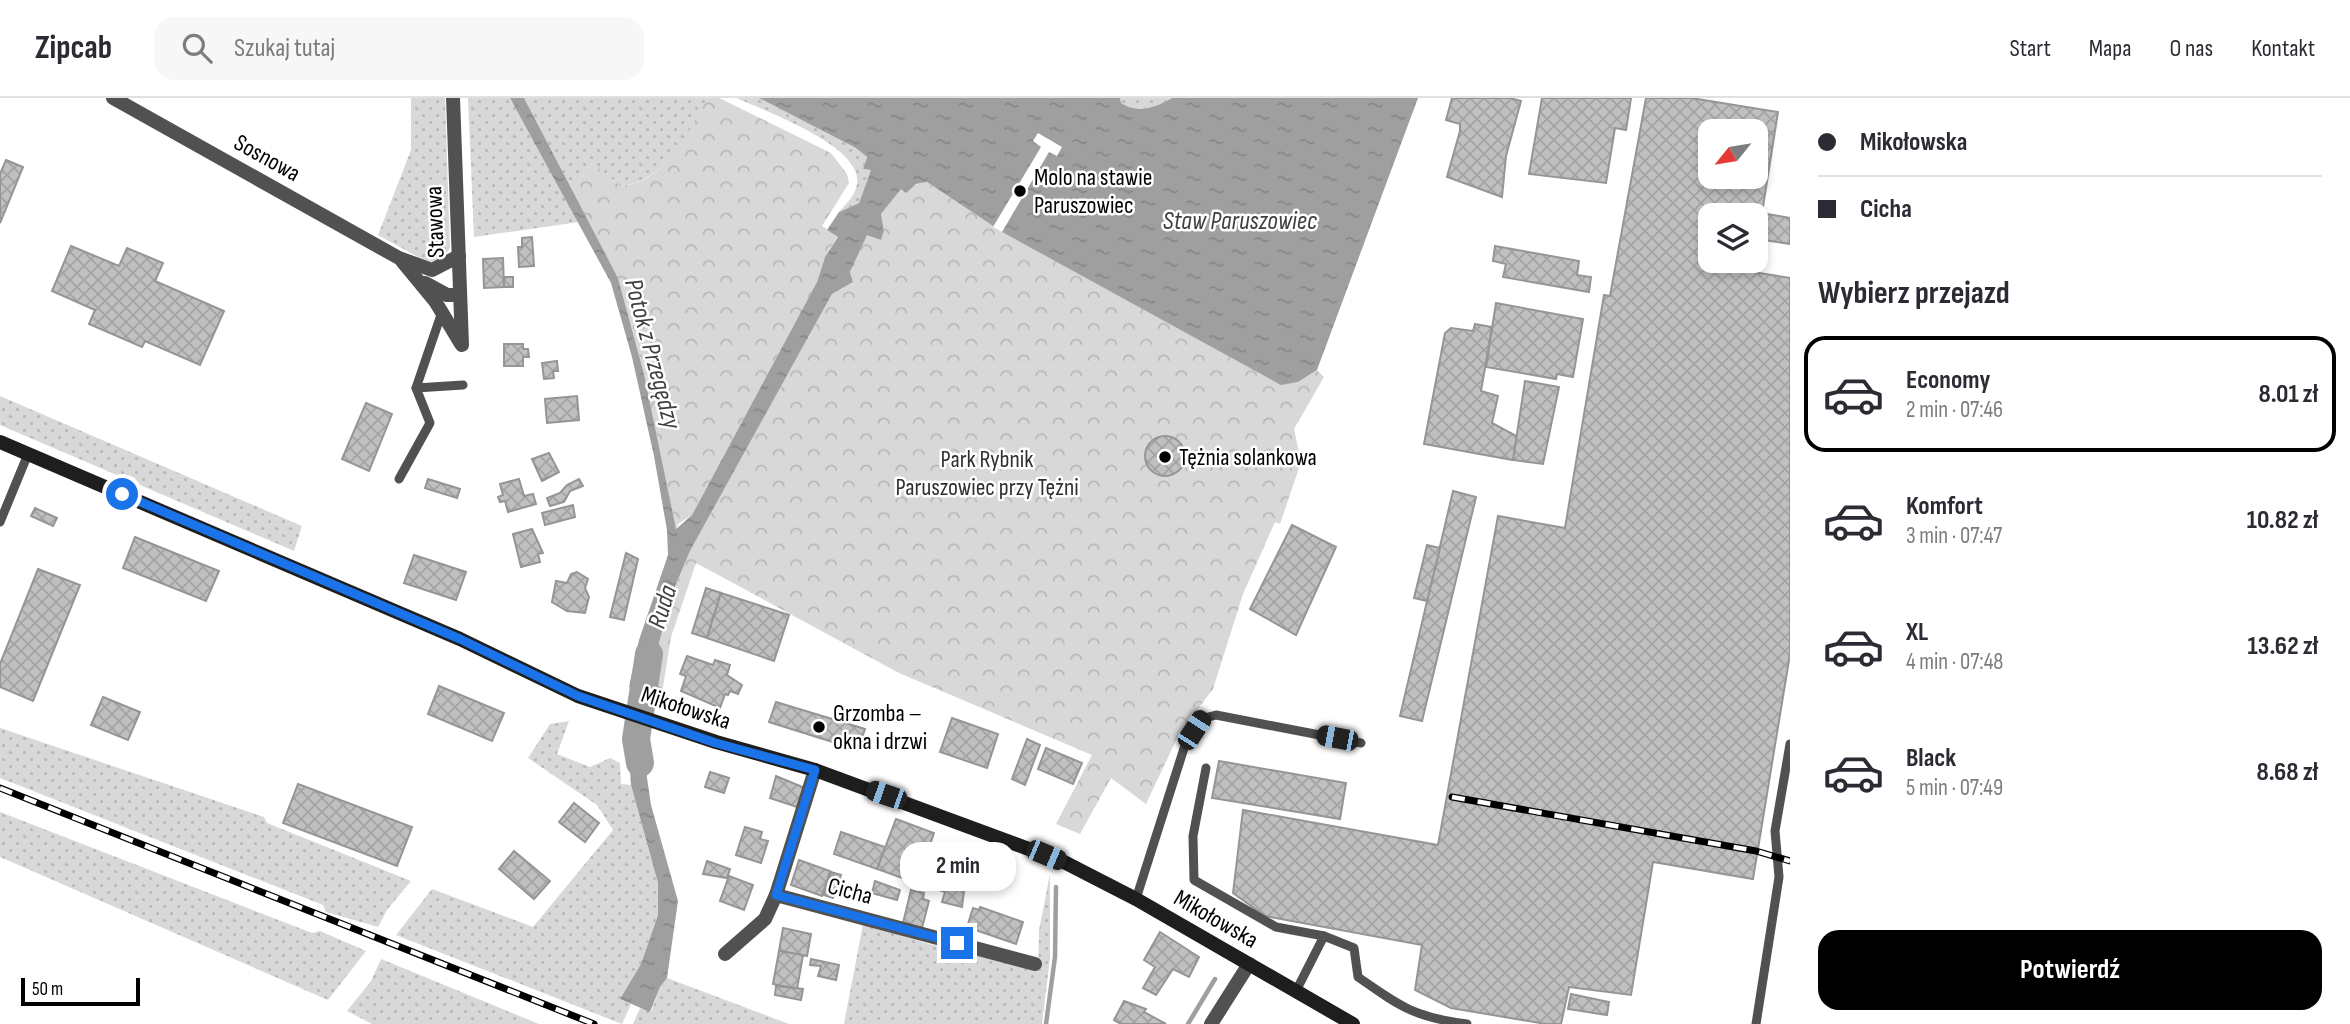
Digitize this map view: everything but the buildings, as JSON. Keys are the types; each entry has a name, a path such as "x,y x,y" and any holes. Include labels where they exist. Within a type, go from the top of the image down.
{"main road":[{"name":"Mikołowska","path":"0,442 460,639 562,689 659,724 815,770 1046,855 1136,899 1353,1024"}],"street":[{"name":"Stawowa","path":"442,312 462,345 453,98"},
{"name":"Sosnowa","path":"122,100 399,258 423,275 460,291"},
{"path":"442,312 423,275 459,256"},
{"path":"725,954 765,919 776,895 815,770"},
{"name":"Cicha","path":"776,895 1035,964"},
{"path":"1211,1024 1249,964"}],"lane":[{"path":"399,479 430,423 416,388 442,312"},
{"path":"416,388 463,385"},
{"path":"0,522 28,454"},
{"path":"1136,899 1186,742 1201,719 1216,715 1361,743"},
{"path":"1756,1024 1779,877 1775,831 1790,744"},
{"path":"1206,768 1193,836 1194,880 1276,927 1324,936 1354,948 1358,977 1396,1004 1426,1019 1467,1024"},
{"path":"1296,991 1324,936"}],"green space":[{"path":"411,98 445,98 450,248 440,258 427,262 378,235 411,150"},
{"path":"468,98 510,98 579,222 474,237"},
{"path":"524,98 708,98 674,154 651,175 620,186 592,163 572,191"},
{"path":"708,98 719,98 831,153 847,174 849,183 822,226 838,236 825,257 817,282 692,515 678,524 676,531 644,374 618,278 572,191 592,163 621,186 651,175 674,154"},
{"path":"737,98 759,98 856,148 867,157 863,169 871,170 859,203 839,212 853,196 857,184 855,170 845,156 810,132"},
{"path":"1120,98 1172,98 1153,107 1140,109 1121,103"},
{"name":"Park Rybnik Paruszowiec przy Tężni","path":"927,182 1002,232 1281,384 1298,382 1317,370 1324,377 1294,429 1301,462 1280,524 1275,522 1243,594 1213,689 1179,734 1146,804 1111,778 1080,834 1056,824 1092,755 899,673 696,563 671,637 661,700 645,693 674,589 690,551 832,294 853,282 850,272 867,234 881,240 884,231 881,214 901,188"},
{"path":"0,396 302,526 294,551 0,425"},
{"path":"569,721 557,754 590,767 610,758 620,763 621,784 631,785 658,883 658,915 641,964 620,999 631,1004 622,1024 396,935 432,889 533,927 613,830 597,805 528,758 550,724"},
{"path":"0,728 264,817 267,823 411,881 387,910 378,927 326,912 323,905 0,778"},
{"path":"0,812 312,933 320,931 366,951 328,1000 0,857"},
{"path":"1050,874 1050,958 1042,1024 844,1024 863,924 929,944 1038,970 1039,930"},
{"path":"381,959 539,1024 372,1024 347,1011 371,981"},
{"path":"667,978 789,1024 633,1024 640,1008 651,1012 660,987"}],"water":[{"name":"Staw Paruszowiec","path":"510,98 524,98 618,278 644,374 676,529 692,515 817,282 825,257 838,237 827,230 839,212 859,203 871,170 863,169 867,157 856,148 759,98 1120,98 1121,103 1140,109 1153,107 1172,98 1418,98 1317,370 1298,382 1281,385 1002,232 927,182 916,184 906,193 901,189 881,214 884,231 881,240 867,235 850,272 853,282 832,294 690,551 674,589 645,693 629,687 639,640 668,555 667,530 654,456 632,357 611,283"},
{"path":"627,722 645,729 644,757 651,805 678,901 667,978 660,987 650,1012 620,999 641,964 658,915 658,883 631,785"}],"pier":[{"name":"Molo na stawie Paruszowiec","path":"1038,133 1062,147 1057,156 1049,152 1002,232 993,227 1041,147 1033,141"}],"waterway":[{"name":"Ruda","path":"640,763 636,739 649,654"},
{"path":"1046,1024 1055,957 1056,887"},
{"path":"1188,1024 1215,979"}],"railway":[{"path":"0,788 594,1024"},
{"path":"1452,797 1756,851 1790,861"}],"place":[{"name":"Molo na stawie Paruszowiec","path":"1020,191"},
{"name":"Tężnia solankowa","path":"1165,457"},
{"name":"Grzomba – okna i drzwi","path":"819,727"}],"route":[{"path":"122,494 460,639 578,696 716,743 815,770 776,895 957,943"}],"water label":[{"name":"Potok z Przegędzy","path":"652,354"}]}
